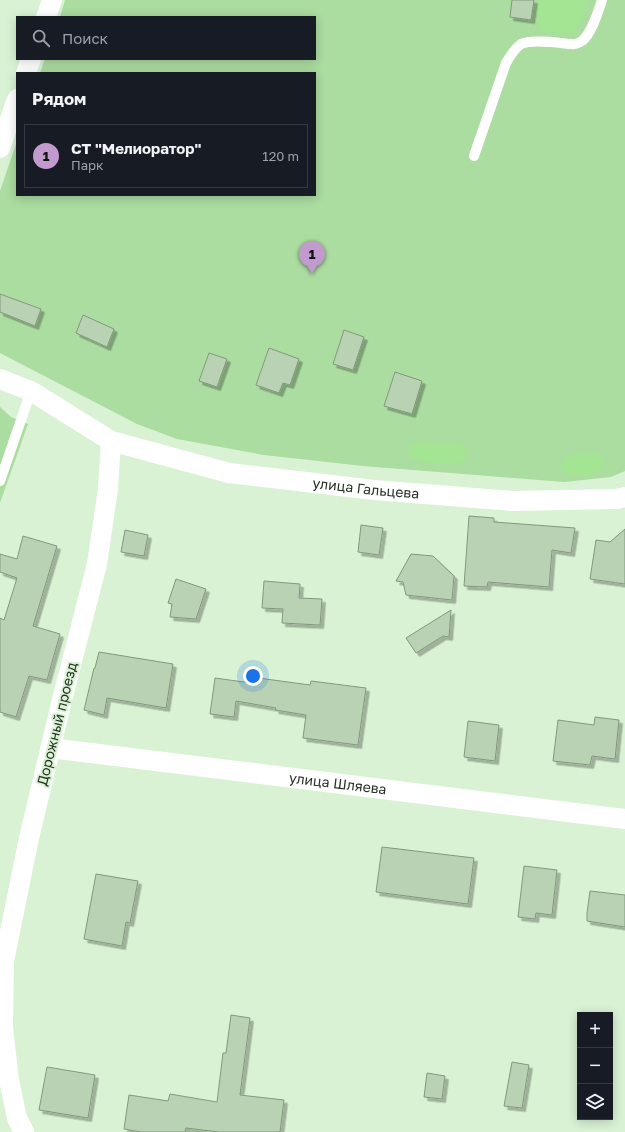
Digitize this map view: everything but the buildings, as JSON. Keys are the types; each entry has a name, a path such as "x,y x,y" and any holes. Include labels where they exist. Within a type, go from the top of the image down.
{"street":[{"path":"46,16 52,0"},
{"path":"26,72 31,60"},
{"path":"0,148 16,103"},
{"path":"0,379 31,391 111,441"},
{"name":"улица Гальцева","path":"111,441 229,473 374,490 514,501 617,499 625,497"},
{"name":"Дорожный проезд","path":"24,1132 17,1118 9,1080 3,1027 4,961 29,838 50,748 97,564 108,489 111,441"},
{"name":"улица Шляева","path":"50,748 625,819"}],"lane":[{"path":"474,156 506,63 512,53 522,43 539,41 574,45 582,41 589,32 602,0"},
{"path":"0,481 31,391"}],"shaded area":[{"path":"65,0 625,0 625,471 611,477 564,482 363,466 264,455 177,439 137,424 0,353 0,191 16,144 16,196 316,196 316,72 40,72 45,60 316,60 316,16 60,16"},
{"path":"539,0 589,0 582,19 573,35 539,30 536,11"},
{"path":"0,407 11,417 28,424 0,503"},
{"path":"418,442 461,443 465,446 467,455 461,462 453,464 415,460 411,458 408,452 409,447"},
{"path":"588,453 596,454 601,457 604,464 598,472 584,475 570,475 563,472 561,466 564,458"}],"place":[{"name":"СТ \"Мелиоратор\"","path":"312,274"}]}
